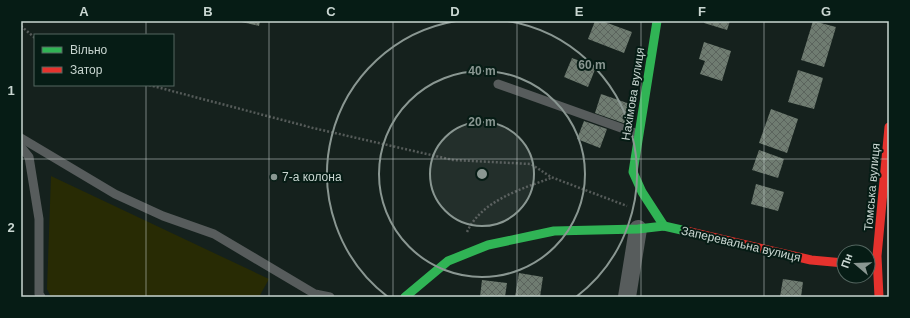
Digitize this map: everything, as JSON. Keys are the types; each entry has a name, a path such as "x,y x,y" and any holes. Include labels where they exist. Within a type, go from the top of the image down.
{"street":[{"name":"Нахімова вулиця","path":"652,206 642,192 633,172 657,21"},
{"name":"Томська вулиця","path":"875,244 889,127"},
{"path":"652,206 664,226"},
{"name":"Заперевальна вулиця","path":"405,297 448,261 488,245 554,231 638,229 664,226 811,260 836,262"},
{"path":"627,297 638,229"},
{"name":"Томська вулиця","path":"876,277 879,297"}],"lane":[{"path":"498,84 638,134"},
{"path":"21,138 115,194 164,216 214,234 316,294 330,297"},
{"path":"21,147 29,157 39,219 39,294 41,297"}],"path":[{"path":"21,26 34,37"},
{"path":"153,86 313,128 453,160 532,164 551,178 632,207 652,206"},
{"path":"466,234 471,222 503,196 551,178"}],"green space":[{"path":"51,176 269,279 259,297 51,297 47,289"}],"building":[{"path":"237,21 260,21 259,26"},
{"path":"595,21 602,21 632,32 624,53 588,39"},
{"path":"705,21 730,21 727,30 704,23"},
{"path":"813,21 836,27 824,67 801,60"},
{"path":"704,42 731,51 722,81 700,74 705,61 699,59"},
{"path":"572,58 596,67 588,87 564,77"},
{"path":"798,70 823,78 814,109 788,102"},
{"path":"601,94 633,105 626,124 595,113"},
{"path":"771,109 798,119 787,153 759,143"},
{"path":"584,121 607,129 600,148 577,139"},
{"path":"759,150 784,159 778,178 752,170"},
{"path":"756,184 784,192 778,211 751,204"},
{"path":"519,273 543,277 540,297 515,297"},
{"path":"783,279 803,282 801,297 780,297"},
{"path":"482,280 507,283 505,297 480,297"}],"traffic: fast":[{"path":"657,21 633,172 642,192 664,226"},
{"path":"405,297 448,261 488,245 554,231 638,229 664,226 686,231"}],"traffic: jam":[{"path":"879,297 877,256 889,127"},
{"path":"686,231 811,260 836,262"}],"place":[{"name":"7-а колона","path":"274,177"}]}
